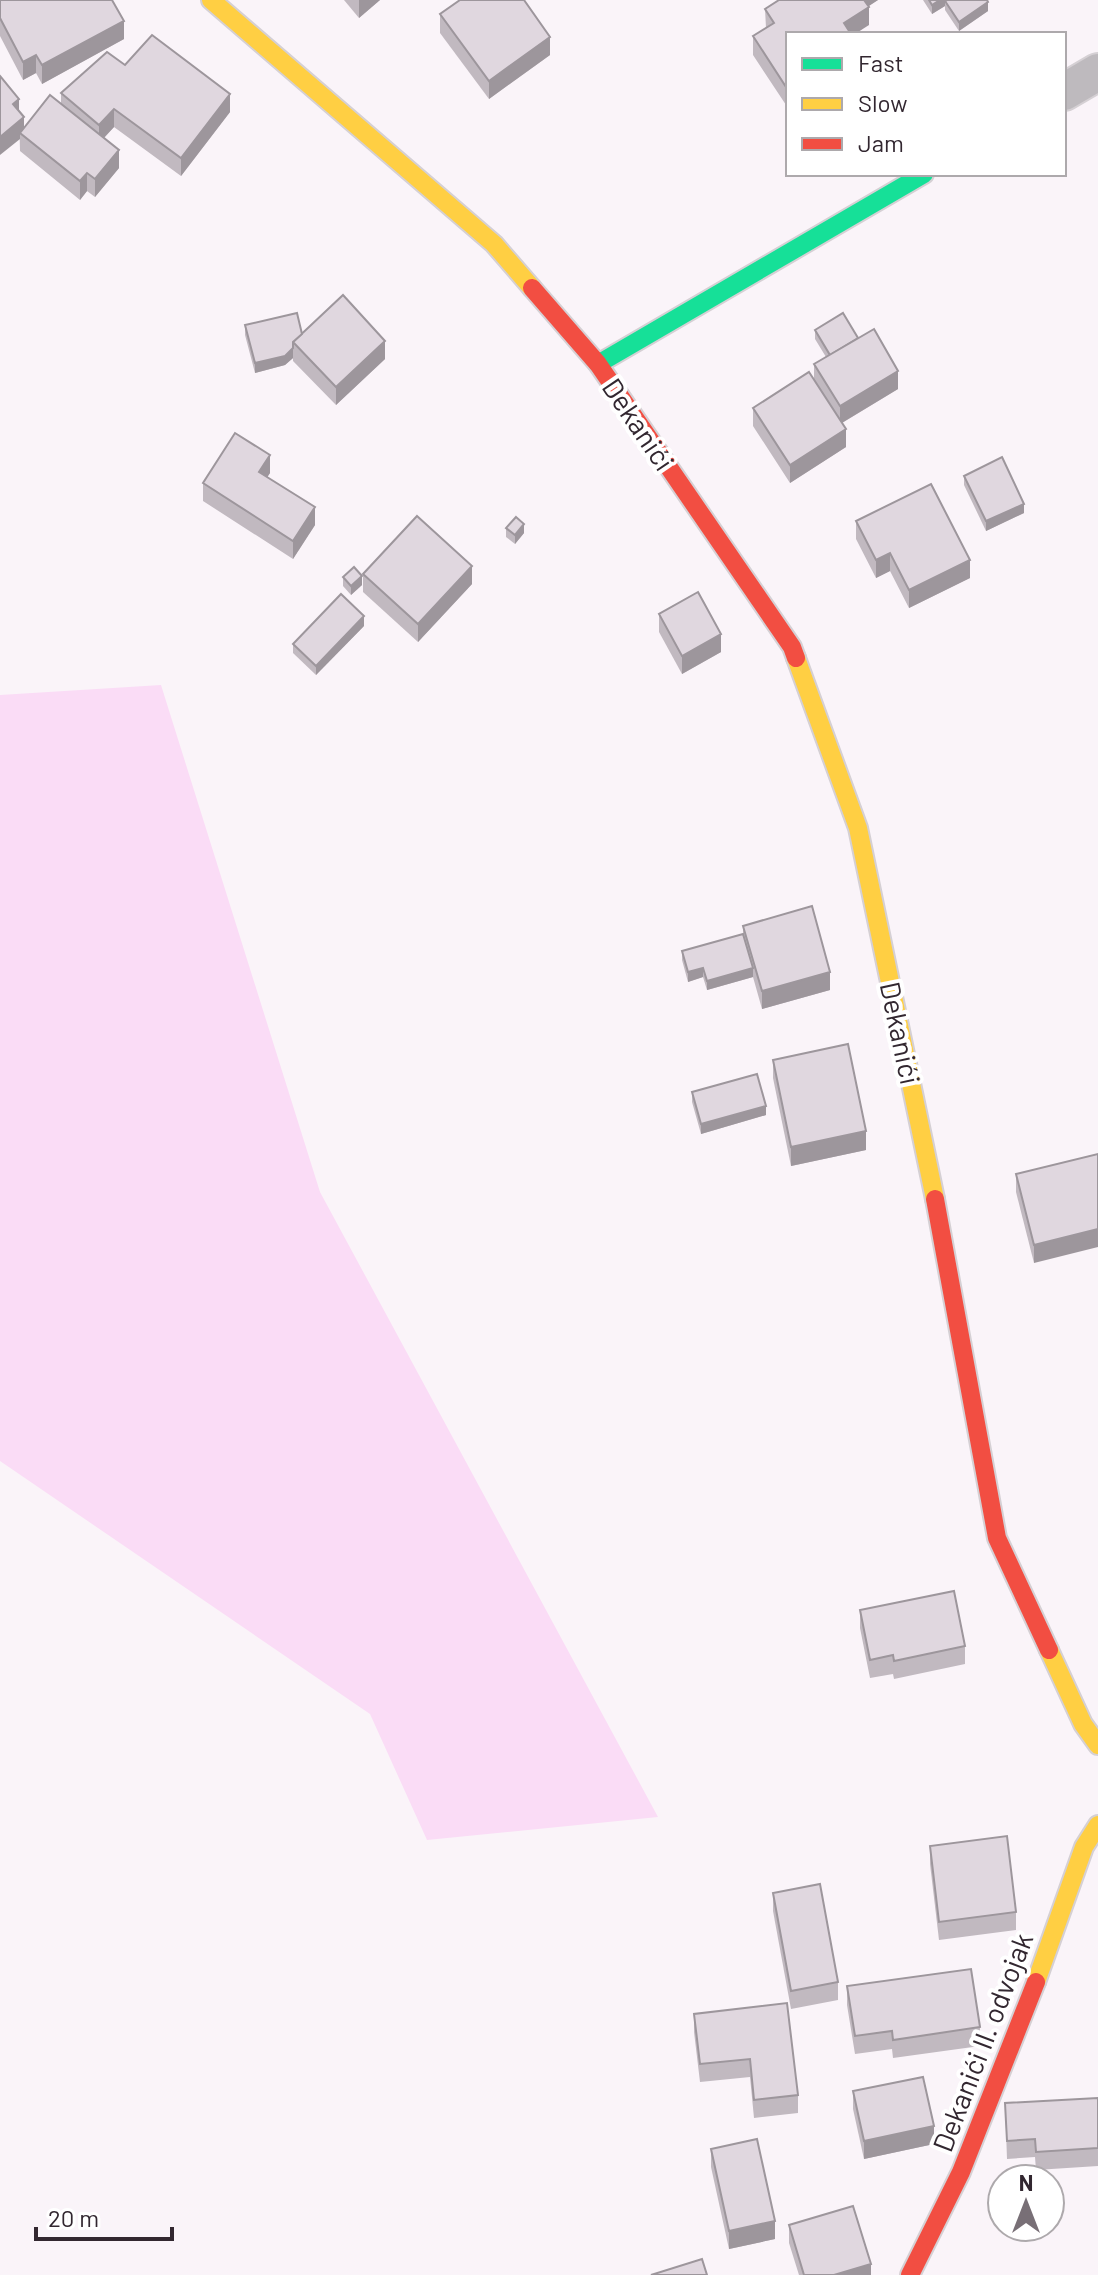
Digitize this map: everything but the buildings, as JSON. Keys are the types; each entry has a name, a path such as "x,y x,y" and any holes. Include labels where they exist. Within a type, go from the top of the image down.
{"street":[{"name":"Dekanići","path":"211,0 494,244 598,364 792,647 858,828 931,1175 997,1538 1083,1724 1098,1745"},
{"path":"1066,91 1098,72"},
{"name":"Dekanići","path":"598,364 921,176"},
{"name":"Dekanići II. odvojak","path":"910,2275 938,2224 979,2134 1084,1847 1098,1825"}],"shaded area":[{"path":"161,685 320,1192 658,1817 427,1840 370,1714 0,1461 0,695"}],"traffic: fast":[{"path":"598,364 921,176"}],"traffic: slow":[{"path":"211,0 494,244 532,288"},
{"path":"796,658 858,828 935,1199"},
{"path":"1049,1650 1083,1724 1098,1745"},
{"path":"1036,1982 1084,1847 1098,1825"}],"traffic: jam":[{"path":"532,288 598,364 792,647 796,658"},
{"path":"935,1199 997,1538 1049,1650"},
{"path":"910,2275 961,2172 1036,1982"}]}
